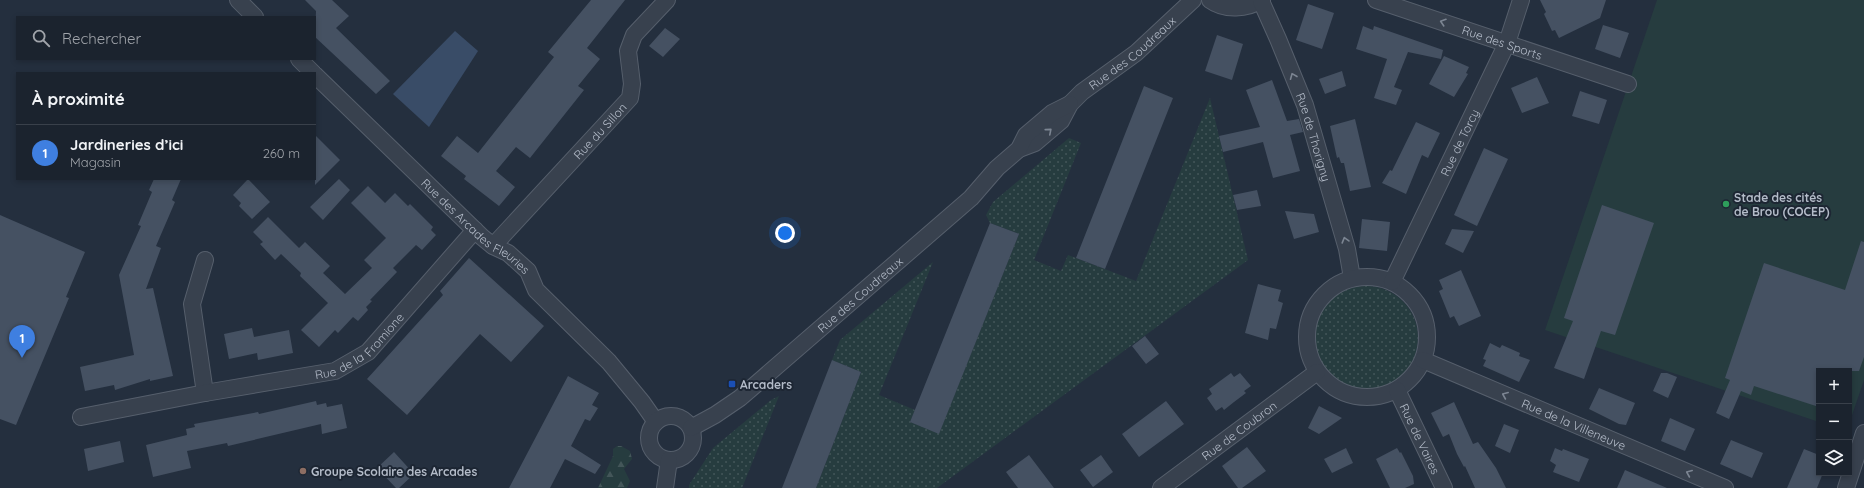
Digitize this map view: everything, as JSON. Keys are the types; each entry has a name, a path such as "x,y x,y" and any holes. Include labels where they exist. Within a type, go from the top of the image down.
{"street":[{"path":"238,0 255,16"},
{"name":"Rue du Sillon","path":"493,246 630,98 632,84 628,51 634,35 667,0"},
{"name":"Rue des Coudreaux","path":"691,428 715,415 740,398 971,198 997,168 1019,149 1026,135 1052,113 1070,104 1099,78 1136,53 1193,0"},
{"path":"1210,0 1230,8 1246,7 1262,1"},
{"name":"Rue des Sports","path":"1376,0 1628,84"},
{"name":"Rue de Torcy","path":"1392,282 1507,43 1521,0"},
{"name":"Rue de Thorigny","path":"1262,1 1305,105 1347,249 1352,278"},
{"name":"Rue des Arcades Fleuries","path":"300,60 312,72"},
{"name":"Rue des Arcades Fleuries","path":"316,76 475,230 493,246 508,253 528,271 536,290 609,362 642,402 656,422"},
{"name":"Rue de la Fromione","path":"81,417 205,393 335,371 368,352 475,230"},
{"path":"205,260 192,304 205,393"},
{"path":"1372,277 1392,282 1407,292 1419,306 1426,324 1427,342 1423,360 1412,377 1396,390 1380,397 1356,397 1345,394 1329,385 1317,372 1308,355 1306,335 1310,316 1320,299 1334,286 1352,278 1372,277"},
{"name":"Rue de la Villeneuve","path":"1423,360 1725,488"},
{"name":"Rue de Coubron","path":"1161,488 1182,482 1317,372"},
{"name":"Rue de Vaires","path":"1396,390 1444,488"},
{"path":"668,416 675,416 687,422 691,428 693,434 691,447 682,457 669,460 656,454 650,442 652,428 656,422 668,416"},
{"path":"1846,488 1864,433"},
{"path":"665,488 669,460"}],"green space":[{"name":"Stade des cités de Brou (COCEP)","path":"1657,0 1864,0 1864,380 1852,415 1852,368 1816,368 1816,421 1545,330"},
{"path":"1210,98 1248,260 937,488 816,488 861,372 832,360 840,340 933,262 879,395 915,410 910,422 939,433 1019,234 990,223 986,215 993,202 1069,138 1081,143 1034,260 1061,271 1068,255 1136,281"},
{"path":"1366,286 1386,290 1395,294 1403,301 1410,309 1414,318 1418,338 1414,358 1410,367 1403,375 1395,382 1386,386 1366,390 1346,386 1337,382 1329,375 1322,367 1318,358 1314,338 1318,318 1322,309 1329,301 1337,294 1346,290"},
{"path":"779,396 742,488 689,488 689,485 713,448 771,400"},
{"path":"617,446 621,446 630,451 632,459 624,469 630,481 627,488 598,488 613,456 613,449"}],"water":[{"path":"455,31 478,51 429,127 393,94"}],"building":[{"path":"305,0 332,0 349,16 336,28 390,81 376,94 316,38 316,11"},
{"path":"591,0 625,0 587,48 600,59 578,86 584,90 530,158 516,147 496,171 515,187 499,206 464,179 466,176 441,156 457,136 478,153 554,57 548,52"},
{"path":"1540,0 1606,0 1600,18 1559,38 1555,30 1552,31 1544,14 1546,12"},
{"path":"1308,4 1334,13 1322,49 1296,40"},
{"path":"1603,25 1629,33 1620,58 1595,49"},
{"path":"1363,26 1373,30 1374,26 1443,50 1441,59 1408,52 1394,87 1402,90 1396,105 1374,98 1387,59 1356,49"},
{"path":"665,28 680,39 663,57 649,46"},
{"path":"1217,35 1243,44 1232,80 1205,71"},
{"path":"1444,56 1469,67 1466,73 1468,74 1454,97 1429,84"},
{"path":"1342,71 1346,86 1325,94 1319,79"},
{"path":"1537,77 1549,103 1522,113 1511,88"},
{"path":"1272,80 1287,121 1299,119 1303,132 1290,135 1300,171 1273,178 1263,142 1223,152 1219,136 1260,127 1246,90"},
{"path":"1144,86 1173,98 1105,269 1076,258"},
{"path":"1580,91 1607,100 1599,124 1572,116"},
{"path":"1355,119 1371,187 1350,191 1344,163 1341,163 1339,157 1337,158 1330,126"},
{"path":"1416,122 1440,133 1428,158 1422,155 1406,194 1382,183 1390,170 1392,171"},
{"path":"316,136 340,160 315,185 316,180"},
{"path":"1484,148 1508,159 1477,226 1454,215"},
{"path":"339,179 350,190 323,220 310,207"},
{"path":"154,180 181,180 172,200 175,202 156,246 161,248 146,289 153,288 173,376 150,381 150,379 115,390 114,385 85,391 80,367 134,355 119,275 141,226 138,225 152,192 149,190"},
{"path":"247,180 249,180 270,202 252,219 239,206 241,203 233,195"},
{"path":"368,186 385,203 395,193 408,206 410,204 433,227 431,230 436,235 422,250 416,245 393,268 397,272 370,300 372,301 366,307 368,310 358,321 353,317 338,333 335,330 319,347 301,330 328,303 300,276 301,273 281,254 275,260 260,244 263,242 253,232 268,217 299,248 305,242 330,266 323,273 345,294 372,268 364,260 386,238 351,203"},
{"path":"1257,190 1261,206 1237,210 1233,195"},
{"path":"1602,205 1654,223 1615,335 1601,331 1584,379 1554,368 1573,321 1564,318"},
{"path":"1285,211 1314,214 1319,232 1294,239"},
{"path":"0,215 85,252 66,297 69,298 16,425 0,419"},
{"path":"1362,219 1390,222 1387,251 1359,248"},
{"path":"990,223 1019,234 939,434 910,422"},
{"path":"1452,229 1474,231 1463,253 1445,244"},
{"path":"1861,241 1864,242 1864,357 1859,371 1852,371 1852,368 1816,368 1816,406 1754,386 1751,395 1741,391 1729,419 1716,413 1730,380 1725,378 1764,263 1845,290"},
{"path":"469,258 544,326 511,362 480,334 407,415 367,379 443,295 440,291"},
{"path":"1461,270 1481,316 1459,326 1454,316 1450,318 1439,291 1443,289 1439,280"},
{"path":"1258,284 1281,290 1278,301 1283,303 1276,329 1270,328 1268,340 1245,333"},
{"path":"252,328 254,337 289,330 293,353 258,360 257,353 229,359 224,334"},
{"path":"1145,336 1159,354 1146,364 1132,346"},
{"path":"1490,343 1500,348 1502,345 1520,353 1519,356 1530,360 1519,382 1483,366 1486,360 1483,359"},
{"path":"832,360 861,372 816,488 782,488"},
{"path":"1231,373 1234,377 1240,373 1251,386 1244,391 1246,393 1224,410 1222,407 1216,411 1207,398 1212,394 1209,389"},
{"path":"1661,373 1667,373 1677,377 1668,398 1653,391"},
{"path":"568,376 599,393 592,405 598,408 590,421 585,419 571,446 601,465 595,474 565,459 550,488 509,488"},
{"path":"1599,388 1635,403 1626,425 1619,424 1589,409"},
{"path":"316,401 317,405 326,403 327,407 342,404 347,428 322,434 321,424 228,446 227,443 187,451 191,468 153,477 146,445 187,435 186,429 195,427 194,424 258,412 259,414"},
{"path":"1166,401 1184,424 1139,457 1122,434"},
{"path":"1454,402 1473,444 1478,442 1496,468 1506,488 1475,488 1465,466 1464,467 1457,454 1449,434 1443,437 1431,413"},
{"path":"1319,406 1342,418 1319,434 1308,428"},
{"path":"1670,418 1695,429 1685,451 1661,441"},
{"path":"1504,424 1519,430 1510,453 1495,446"},
{"path":"1731,440 1763,453 1752,478 1720,464"},
{"path":"120,441 124,462 88,471 84,449"},
{"path":"1247,447 1266,471 1242,488 1238,488 1222,466"},
{"path":"1346,448 1353,463 1332,473 1324,459"},
{"path":"1397,448 1400,453 1401,452 1413,476 1414,484 1405,488 1390,488 1376,459"},
{"path":"1555,448 1562,451 1563,449 1589,459 1579,482 1553,472 1556,465 1550,461"},
{"path":"1804,449 1816,454 1816,476 1822,476 1817,488 1787,488"},
{"path":"394,452 414,474 399,488 396,488 377,468"},
{"path":"1029,455 1054,488 1018,488 1006,472"},
{"path":"1101,455 1113,472 1093,487 1080,470"},
{"path":"1625,470 1667,488 1617,488"}],"place":[{"name":"Stade des cités de Brou (COCEP)","path":"1726,204"},
{"name":"Jardineries d’ici","path":"22,358"},
{"name":"Arcaders","path":"732,384"},
{"name":"Groupe Scolaire des Arcades","path":"303,471"}]}
